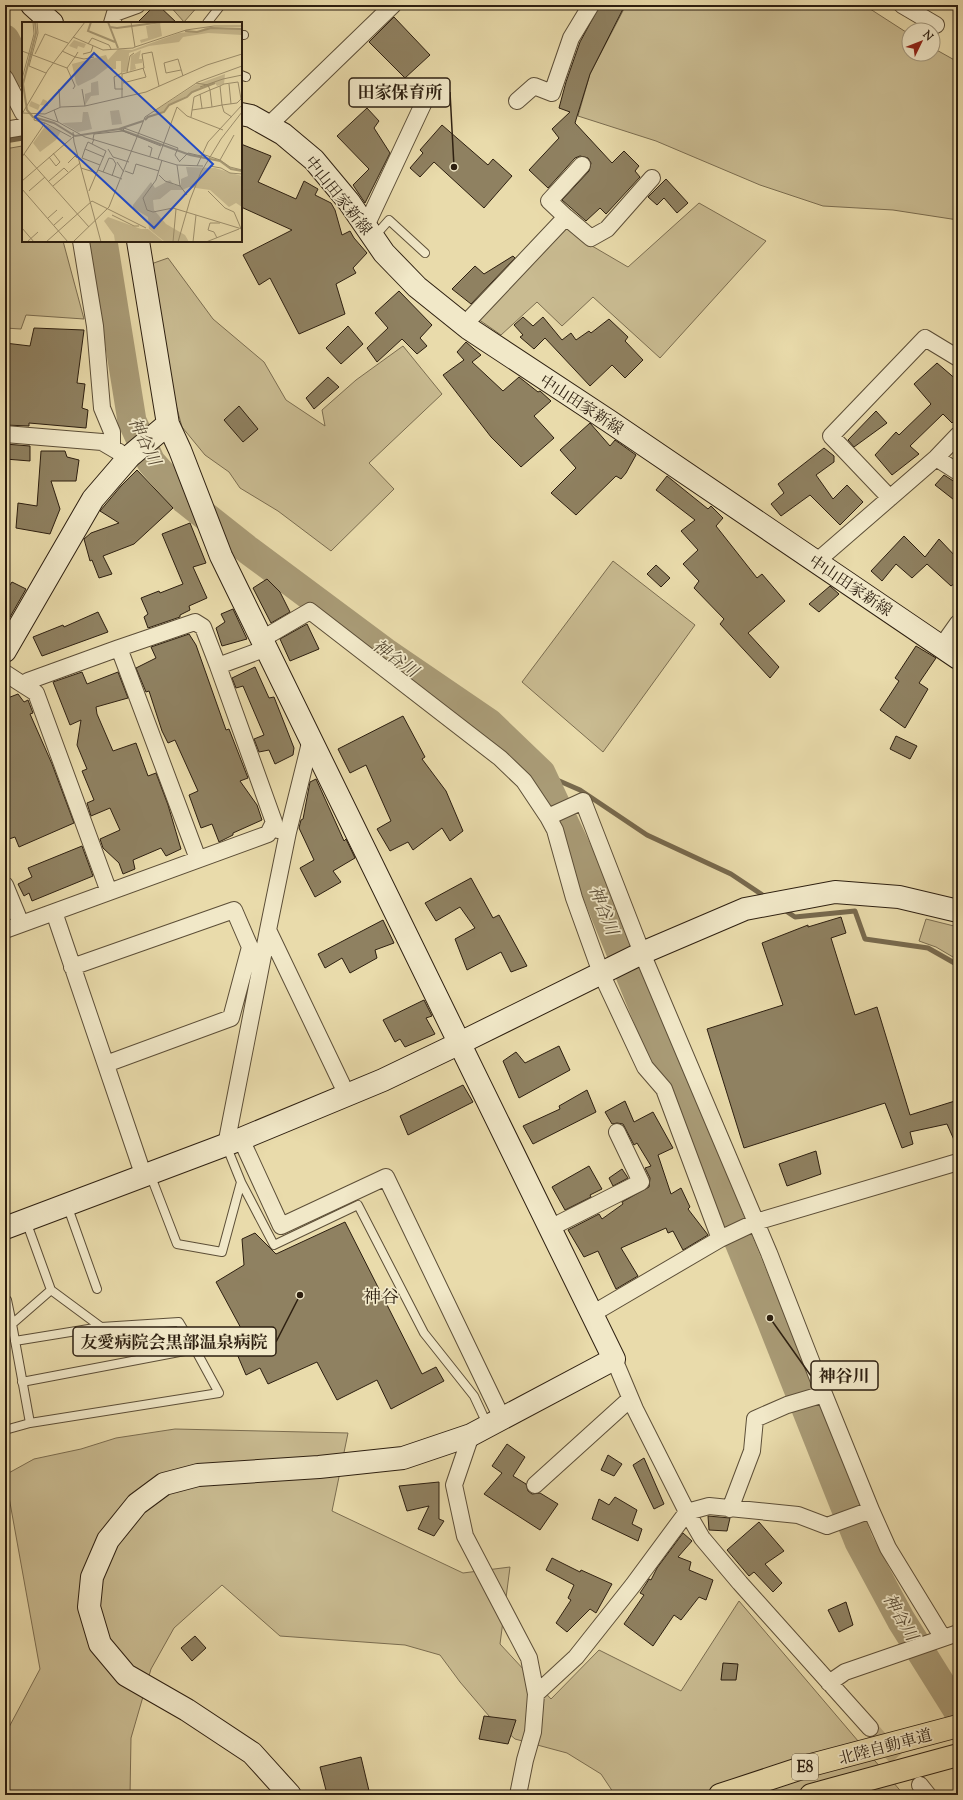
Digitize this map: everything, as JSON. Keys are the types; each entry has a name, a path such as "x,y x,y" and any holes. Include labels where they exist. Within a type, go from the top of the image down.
{"highway":[{"name":"北陸自動車道","path":"720,1795 811,1765 958,1726"},
{"name":"北陸自動車道","path":"811,1795 920,1782 958,1755"}],"street":[{"path":"112,22 115,13 137,5"},
{"path":"268,126 393,5"},
{"path":"517,101 534,86 552,93 571,38 591,5"},
{"path":"902,5 931,22"},
{"path":"5,78 22,111"},
{"path":"370,232 425,100"},
{"name":"中山田家新線","path":"242,114 251,116 283,134 314,160 349,202 384,252 416,288 464,325 949,653"},
{"path":"5,130 22,127"},
{"path":"582,165 550,202 591,238 607,229 652,178"},
{"path":"464,325 566,217"},
{"path":"81,242 95,326 102,408 122,455"},
{"path":"138,242 164,428 180,450 221,556 614,1359 630,1399 687,1512 707,1544 870,1728"},
{"path":"890,498 831,436 925,338 958,358"},
{"path":"5,651 93,499 122,455 164,428"},
{"path":"5,434 102,442 122,455"},
{"path":"816,562 936,458 958,435"},
{"path":"936,458 958,472"},
{"path":"218,666 265,644 310,611 500,758 524,782 555,830 574,898 645,1067 664,1089 720,1239"},
{"path":"5,930 268,834 274,822 203,627 194,622 28,681 25,686"},
{"path":"949,653 958,623"},
{"path":"119,648 198,859"},
{"path":"5,673 36,693 109,892"},
{"path":"311,739 288,832 268,930 233,1142 281,1226 386,1177 487,1426"},
{"path":"548,817 582,801 642,953 756,1222 869,1511 939,1640"},
{"path":"271,828 288,832"},
{"path":"5,885 21,924"},
{"path":"5,1228 233,1142 383,1080 642,953 745,909 835,892 899,897 958,911"},
{"path":"72,967 234,910 250,947 231,1018 106,1064"},
{"path":"54,912 141,1168 150,1173"},
{"path":"268,930 347,1095"},
{"path":"550,1228 641,1182 617,1132"},
{"path":"592,1314 720,1239 756,1222 958,1162"},
{"path":"290,1795 252,1753 187,1710 126,1675 100,1644 89,1607 92,1576 108,1540 138,1504 164,1484 198,1475 319,1467 403,1458 487,1426 614,1359"},
{"path":"730,1509 752,1451 755,1419 787,1404 824,1394"},
{"path":"535,1485 630,1399"},
{"path":"487,1426 454,1485 465,1536 529,1658 536,1694 533,1732 525,1760 518,1795"},
{"path":"536,1694 576,1657 633,1585 687,1512 708,1506 798,1516 827,1526 869,1511"},
{"path":"829,1683 845,1672 958,1633"}],"lane":[{"path":"209,22 221,5"},
{"path":"370,232 389,220 425,252"},
{"path":"233,1142 241,1182 274,1245 358,1205 424,1333 474,1396 487,1426"},
{"path":"150,1173 176,1244 222,1252 241,1182"},
{"path":"66,1205 96,1289"},
{"path":"26,1220 50,1290 101,1327"},
{"path":"12,1324 50,1290"},
{"path":"5,1301 7,1300 12,1324 30,1423"},
{"path":"5,1430 30,1423 219,1393 179,1322 101,1327 14,1341"},
{"path":"22,1382 195,1349"}],"shaded area":[{"path":"169,5 199,5 184,22"},
{"path":"626,5 864,5 901,29 901,62 941,62 941,52 958,62 958,220 893,210 823,206 760,185 656,141 578,116 590,74"},
{"path":"22,146 22,242 63,242 84,319 26,315 21,329 5,328 5,149"},
{"path":"699,203 766,241 660,358 593,297 562,326 537,302 501,335 478,319 566,228 587,243 628,267"},
{"path":"168,258 213,319 264,362 286,400 325,426 322,410 356,380 403,346 442,394 369,463 394,489 331,551 278,511 240,488 229,472 205,455 182,427 158,339 151,264"},
{"path":"613,561 695,625 603,752 522,682"},
{"path":"926,919 958,927 958,960 936,947 919,941"},
{"path":"175,1429 348,1433 332,1511 463,1573 510,1567 500,1644 551,1699 599,1650 681,1691 739,1601 904,1795 615,1795 601,1774 567,1753 515,1739 489,1716 460,1682 440,1655 405,1645 280,1636 222,1585 174,1628 151,1669 131,1738 130,1795 5,1795 5,1732 40,1669 5,1475 34,1459 81,1449 116,1438"}],"building":[{"path":"155,5 158,5 176,22 138,22"},
{"path":"600,5 625,5 590,74 575,123 612,163 624,151 639,166 635,171 640,177 606,214 600,208 586,221 562,200 589,171 591,163 588,158 580,156 575,158 548,188 529,170 559,138 552,129 570,112 559,108 566,82 580,42"},
{"path":"394,17 430,55 405,78 369,42"},
{"path":"367,108 379,121 374,128 390,153 365,203 353,185 369,169 337,136"},
{"path":"442,125 488,165 493,159 512,176 484,208 434,162 420,177 410,168 423,153 420,150"},
{"path":"242,144 271,156 258,182 296,199 304,181 318,189 315,195 331,203 335,210 342,235 350,231 367,253 353,268 356,273 336,284 345,314 299,334 270,278 259,285 243,255 292,230 242,207"},
{"path":"666,179 688,203 677,213 664,198 657,205 648,197"},
{"path":"513,256 515,258 471,304 452,289 475,266 484,274"},
{"path":"399,291 432,325 420,338 427,346 417,354 402,339 377,362 367,348 388,328 375,313"},
{"path":"523,317 533,326 543,317 562,340 571,333 576,340 589,331 591,333 609,319 628,337 625,341 643,360 625,378 612,365 590,386 545,338 534,349 520,337 523,335 514,325"},
{"path":"348,326 363,344 341,364 326,348"},
{"path":"34,328 84,330 77,383 85,384 82,408 88,410 86,428 29,423 29,426 5,425 5,343 30,346"},
{"path":"466,342 481,355 472,362 503,391 519,377 538,392 540,391 551,401 534,416 554,438 521,467 491,437 443,375 464,360 457,352"},
{"path":"937,363 958,381 958,417 952,423 943,414 910,446 919,454 892,475 875,455 896,432 899,435 931,404 914,384"},
{"path":"328,377 339,387 314,409 306,398"},
{"path":"239,406 258,429 243,442 224,420"},
{"path":"876,411 887,423 854,447 848,440"},
{"path":"590,423 610,446 615,440 636,455 621,479 616,476 576,515 551,493 576,468 560,450"},
{"path":"5,444 30,446 30,461 5,459"},
{"path":"824,448 834,456 834,462 816,475 833,499 847,485 863,502 840,525 810,495 781,516 771,504 784,493 778,484"},
{"path":"41,451 65,451 67,457 79,460 76,481 51,481 60,509 50,534 16,528 18,503 37,506"},
{"path":"137,470 173,508 134,544 103,556 112,574 99,578 92,560 90,561 84,539 91,533 119,523 100,511"},
{"path":"944,475 958,484 958,503 935,485"},
{"path":"667,476 708,509 711,506 723,518 716,526 757,578 762,574 785,601 748,633 779,667 770,678 720,624 724,619 694,588 699,581 683,564 698,550 681,531 695,520 656,490"},
{"path":"190,523 206,563 193,567 207,598 189,606 190,610 180,615 180,617 148,628 144,617 148,614 141,598 159,591 160,593 183,584 162,534"},
{"path":"904,536 925,557 939,539 958,559 958,581 951,586 927,564 912,578 896,564 882,581 871,571"},
{"path":"656,565 670,578 661,587 647,574"},
{"path":"267,579 280,592 290,612 271,623 253,588"},
{"path":"12,582 26,589 10,617 5,612 5,592"},
{"path":"830,586 839,594 819,612 809,604"},
{"path":"233,609 247,639 222,646 216,628 225,622 221,614"},
{"path":"98,612 108,632 42,656 33,637 63,625 64,627"},
{"path":"307,624 319,649 290,661 280,639"},
{"path":"189,634 196,645 226,730 229,729 248,778 240,781 257,805 262,820 233,833 233,835 219,842 212,824 201,828 189,795 198,791 175,740 168,743 162,731 149,691 146,692 136,668 156,658 151,647"},
{"path":"916,646 936,658 919,683 928,689 905,728 880,710 899,681 895,678"},
{"path":"255,667 269,698 274,697 294,748 293,755 275,764 269,750 259,752 254,739 264,735 243,686 236,688 232,678"},
{"path":"82,672 87,684 118,672 128,698 96,707 97,714 113,751 136,743 148,776 156,773 168,805 181,849 166,856 161,848 133,860 135,869 123,874 119,863 103,848 100,839 120,830 110,808 91,816 87,803 94,800 82,771 87,769 77,745 81,720 70,725 53,682"},
{"path":"18,694 24,702 28,700 33,713 30,714 52,764 74,823 19,847 15,837 9,839 5,830 5,699"},
{"path":"403,716 425,757 422,759 446,791 463,831 450,841 442,828 413,850 408,842 390,851 377,829 391,821 366,765 350,773 338,749"},
{"path":"896,736 917,746 910,759 890,749"},
{"path":"316,779 344,841 346,839 355,858 333,871 341,882 315,897 300,868 314,860 299,828 301,820 303,819 310,782"},
{"path":"82,846 93,876 32,901 29,893 24,896 18,884 32,877 28,868"},
{"path":"471,878 493,918 499,915 527,966 511,972 501,952 467,970 455,939 475,928 460,907 436,921 425,903"},
{"path":"841,917 846,933 831,938 855,1015 877,1007 910,1115 958,1100 958,1149 947,1124 910,1132 913,1144 902,1148 885,1103 744,1148 707,1029 783,1005 762,943 808,925 808,927"},
{"path":"383,920 394,943 375,950 377,958 350,973 342,958 325,968 318,954"},
{"path":"424,1000 432,1016 426,1018 435,1034 405,1047 400,1039 395,1042 383,1020"},
{"path":"559,1046 570,1070 519,1098 503,1061 516,1052 525,1063"},
{"path":"463,1085 473,1102 408,1135 400,1116"},
{"path":"587,1090 596,1112 533,1144 523,1126 560,1109 559,1106"},
{"path":"625,1101 634,1122 653,1112 673,1148 658,1155 671,1194 681,1188 690,1207 688,1209 708,1235 683,1250 673,1231 668,1233 666,1228 621,1248 638,1276 616,1289 598,1251 584,1257 568,1230 599,1214 602,1219 623,1204 622,1202 649,1187 650,1178 645,1168 651,1166 637,1143 634,1145 623,1124 612,1124 605,1112"},
{"path":"816,1151 821,1174 787,1186 779,1164"},
{"path":"589,1166 602,1189 590,1195 591,1197 565,1210 552,1187"},
{"path":"622,1169 628,1178 613,1186 609,1178"},
{"path":"345,1222 422,1374 436,1367 444,1381 391,1409 377,1380 337,1400 317,1362 268,1384 260,1368 246,1375 231,1340 243,1332 216,1282 244,1265 242,1239 255,1233 276,1254"},
{"path":"507,1444 525,1457 513,1476 526,1484 528,1491 532,1494 540,1493 558,1504 540,1530 484,1494 502,1473 492,1466"},
{"path":"608,1455 622,1464 614,1476 601,1470"},
{"path":"644,1458 664,1504 654,1509 633,1465"},
{"path":"439,1482 439,1519 444,1521 434,1536 418,1529 429,1506 407,1511 399,1486"},
{"path":"615,1497 637,1510 632,1524 642,1529 638,1541 592,1519 599,1499 609,1505"},
{"path":"708,1516 730,1518 727,1531 709,1530"},
{"path":"759,1522 784,1551 765,1564 782,1583 773,1592 754,1572 749,1576 727,1550"},
{"path":"683,1533 692,1541 678,1557 691,1562 689,1570 713,1580 706,1600 699,1597 681,1620 674,1615 653,1646 624,1624 644,1595 640,1593 649,1579 651,1580 657,1568"},
{"path":"552,1558 580,1572 581,1570 612,1584 596,1613 590,1609 567,1632 556,1623 571,1600 568,1598 574,1585 546,1570"},
{"path":"846,1602 853,1625 839,1632 828,1610"},
{"path":"195,1636 206,1648 192,1661 181,1648"},
{"path":"723,1663 738,1664 736,1680 721,1680"},
{"path":"484,1716 516,1720 508,1744 479,1739"},
{"path":"361,1757 370,1795 337,1795 337,1791 327,1794 320,1767"}],"waterway":[{"name":"神谷川","path":"5,39 22,71"},
{"path":"5,141 22,138"},
{"name":"神谷川","path":"103,242 132,421 151,462 185,500 248,550 385,652 489,723 541,773 593,884 770,1318 859,1542 901,1620 958,1711"},
{"path":"541,773 580,790 647,835 731,874 767,898"},
{"path":"783,909 795,917 855,911 865,939 928,948 958,965"}],"tunnel":[{"path":"870,1728 920,1785"}],"place":[{"name":"田家保育所","path":"454,167"},
{"name":"友愛病院会黒部温泉病院","path":"300,1295"},
{"name":"神谷川","path":"770,1318"}],"district":[{"name":"神谷","path":"381,1297"}]}
